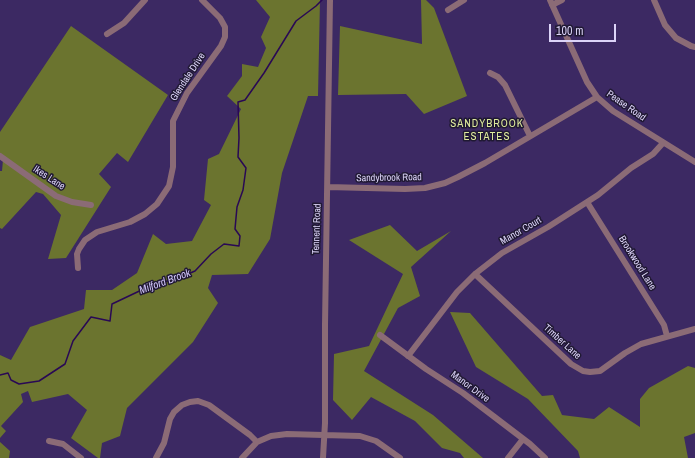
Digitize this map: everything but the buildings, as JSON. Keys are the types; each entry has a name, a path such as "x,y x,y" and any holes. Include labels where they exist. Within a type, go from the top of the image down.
{"street":[{"path":"107,34 124,23 145,0"},
{"name":"Glendale Drive","path":"78,268 77,254 85,240 98,232 130,222 145,214 162,198 169,186 173,167 173,121 187,93 221,46 225,37 225,27 220,18 202,0"},
{"name":"Tennent Road","path":"323,458 330,0"},
{"path":"448,10 464,0"},
{"path":"551,2 562,0"},
{"path":"654,0 665,25 676,38 695,47"},
{"name":"Pease Road","path":"551,2 587,82 597,98 613,111 695,162"},
{"path":"490,73 505,85 530,136"},
{"name":"Sandybrook Road","path":"328,187 405,189 432,187 458,177 597,98"},
{"name":"Manor Court","path":"408,356 457,292 475,274 502,253 605,190 631,168 653,154 663,143"},
{"name":"Ikes Lane","path":"0,156 56,196 72,202 91,205"},
{"name":"Brookwood Lane","path":"587,202 664,325 667,336"},
{"name":"Timber Lane","path":"475,274 571,364 583,371 600,371 636,346 695,329"},
{"name":"Manor Drive","path":"380,335 463,393 537,450 545,458"},
{"path":"156,458 164,443 170,419 174,412 182,405 190,402 198,401 209,405 250,435 257,442"},
{"path":"242,458 257,442 271,436 280,434 324,434 352,435 367,438 385,446 400,458"},
{"path":"508,458 523,439"},
{"path":"49,441 63,444 81,458"}],"green space":[{"path":"256,0 320,0 318,96 308,96 282,173 270,239 248,274 212,275 208,288 218,303 193,342 127,408 120,436 102,443 100,458 71,438 87,410 68,394 32,402 28,391 21,394 23,402 1,426 6,431 0,438 0,355 11,360 30,327 84,309 86,290 112,290 137,273 153,234 166,244 192,241 211,205 204,200 208,159 219,154 241,109 227,96 242,76 242,64 258,67 266,48 261,37 270,17"},
{"path":"421,0 426,0 434,8 467,96 424,114 406,94 338,95 340,26 422,44"},
{"path":"71,26 168,95 128,162 117,153 99,174 111,187 66,258 48,259 61,215 43,194 36,192 2,229 0,228 0,171 2,171 3,160 0,159 0,132"},
{"path":"390,225 417,251 451,231 411,267 420,296 398,308 364,371 433,415 483,458 464,458 460,453 442,448 415,421 371,397 352,420 333,400 334,354 369,346 403,274 349,240"},
{"path":"450,312 470,313 542,396 553,395 562,415 594,419 609,407 640,427 640,399 649,388 688,366 695,368 695,433 684,437 688,458 580,458 578,451 528,399 476,367"},
{"path":"0,442 10,451 9,458 0,458"}],"waterway":[{"name":"Milford Brook","path":"0,375 8,373 11,380 19,384 39,381 65,364 73,341 91,317 110,321 112,304 150,286 181,277 195,271 211,254 224,244 239,246 240,236 235,229 237,207 243,190 246,168 238,157 238,102 245,100 264,73 296,21 322,0"}],"district":[{"name":"SANDYBROOK ESTATES","path":"487,130"}]}
